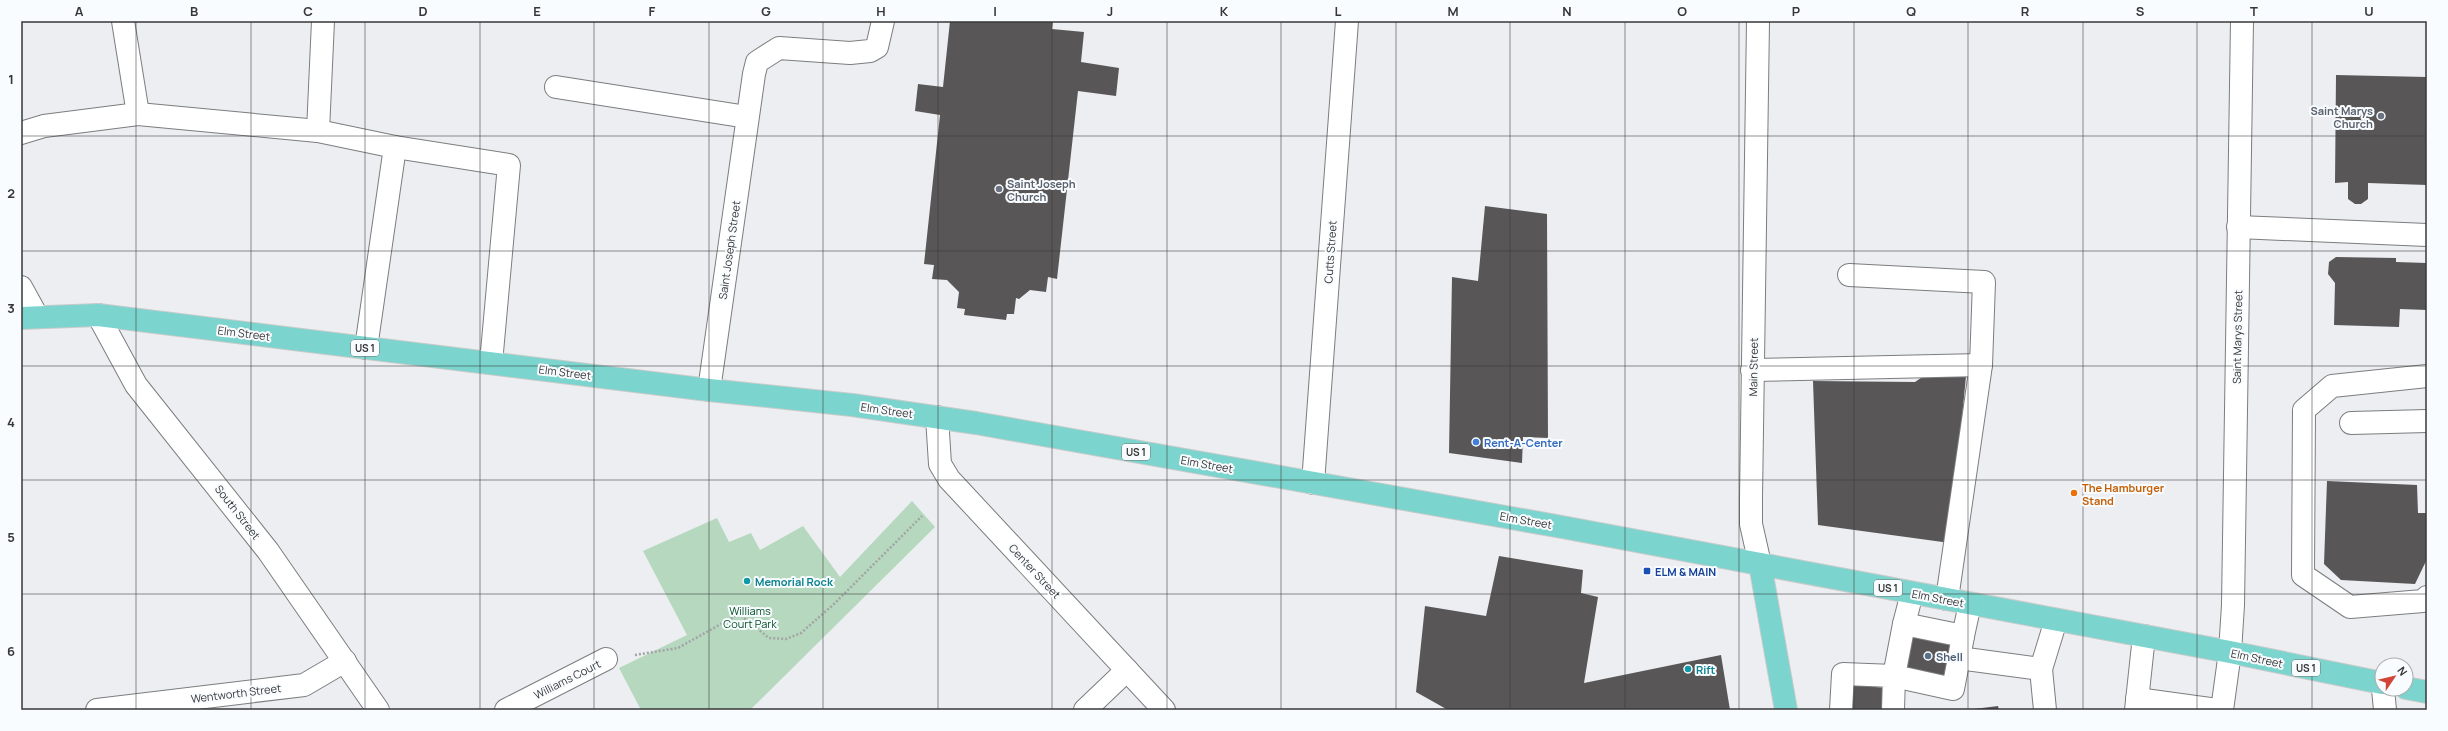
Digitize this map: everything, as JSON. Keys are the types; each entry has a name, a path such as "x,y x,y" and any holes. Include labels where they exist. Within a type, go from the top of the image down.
{"main road":[{"name":"Elm Street","path":"29,317 98,316 937,417 1562,527 2230,652 2374,682"},
{"name":"Main Street","path":"1760,564 1786,710"},
{"path":"2414,690 2427,692"}],"street":[{"path":"123,21 138,114"},
{"path":"318,131 323,21"},
{"name":"Saint Joseph Street","path":"709,390 748,113 757,62 779,48 850,53 870,51 877,46 883,21"},
{"name":"Cutts Street","path":"1313,483 1347,21"},
{"name":"Main Street","path":"1758,21 1751,524 1760,564"},
{"name":"Saint Marys Street","path":"2222,710 2230,652 2233,605 2242,21"},
{"path":"556,87 748,113"},
{"path":"21,133 44,126 138,114 318,131 395,147 509,165 491,363"},
{"path":"366,348 395,147"},
{"path":"2238,227 2427,235"},
{"path":"1849,275 1984,282 1981,365 1947,599"},
{"path":"21,287 29,317"},
{"name":"South Street","path":"98,316 136,385 268,550 378,710"},
{"path":"1752,370 1981,365"},
{"path":"2427,376 2332,386 2304,410 2303,575 2350,607 2423,601 2427,597"},
{"name":"Center Street","path":"937,417 940,464 949,479 1164,710"},
{"path":"2351,423 2427,421"},
{"path":"1893,710 1894,676 1904,624 1912,593"},
{"path":"1841,710 1843,674 1894,676 1953,689 1970,604"},
{"path":"2045,710 2041,669 2056,620"},
{"path":"1904,624 1963,636"},
{"path":"2144,636 2136,704 2217,710"},
{"path":"1959,658 2041,669"},
{"name":"Williams Court","path":"506,710 606,659"},
{"name":"Wentworth Street","path":"97,710 304,685 345,661"},
{"path":"1085,710 1127,670"},
{"path":"2384,697 2385,710"}],"path":[{"path":"606,659 617,655 646,655 678,648 739,614 769,638 786,639 801,633 834,604 922,516"}],"green space":[{"name":"Williams Court Park","path":"912,501 935,527 750,710 641,710 619,668 687,635 643,551 717,518 729,542 751,533 760,550 803,526 840,577"}],"building":[{"name":"Saint Joseph Church","path":"950,21 1053,21 1052,29 1084,32 1081,62 1119,68 1116,96 1078,91 1057,279 1048,277 1046,292 1030,290 1019,299 1016,298 1014,314 1007,314 1006,320 964,315 965,309 957,308 959,292 947,280 932,279 934,265 924,264 940,115 915,111 918,84 943,87"},
{"name":"Saint Marys Church","path":"2336,75 2427,77 2427,185 2368,183 2368,199 2361,204 2355,204 2348,199 2348,182 2335,183"},
{"path":"1485,206 1547,214 1548,438 1523,437 1522,463 1449,453 1452,277 1478,281"},
{"path":"2336,257 2396,258 2396,262 2427,263 2427,310 2400,309 2399,327 2334,325 2335,283 2328,274 2329,262"},
{"path":"1931,371 1966,376 1950,543 1818,525 1813,381 1915,382"},
{"path":"2327,481 2417,485 2418,513 2427,513 2427,559 2415,584 2341,580 2324,564"},
{"path":"1499,556 1583,570 1581,593 1598,597 1584,683 1721,655 1730,710 1448,710 1416,692 1425,606 1486,616"},
{"name":"Shell","path":"1912,632 1951,640 1943,680 1905,672"},
{"path":"1850,685 1888,688 1887,710 1848,710"},
{"path":"1998,706 1999,710 1974,709"}],"place":[{"name":"Saint Marys Church","path":"2381,116"},
{"name":"Saint Joseph Church","path":"999,189"},
{"name":"Rent-A-Center","path":"1476,442"},
{"name":"The Hamburger Stand","path":"2074,493"},
{"name":"ELM & MAIN","path":"1647,571"},
{"name":"Memorial Rock","path":"747,581"},
{"name":"Shell","path":"1928,656"},
{"name":"Rift","path":"1688,669"}]}
